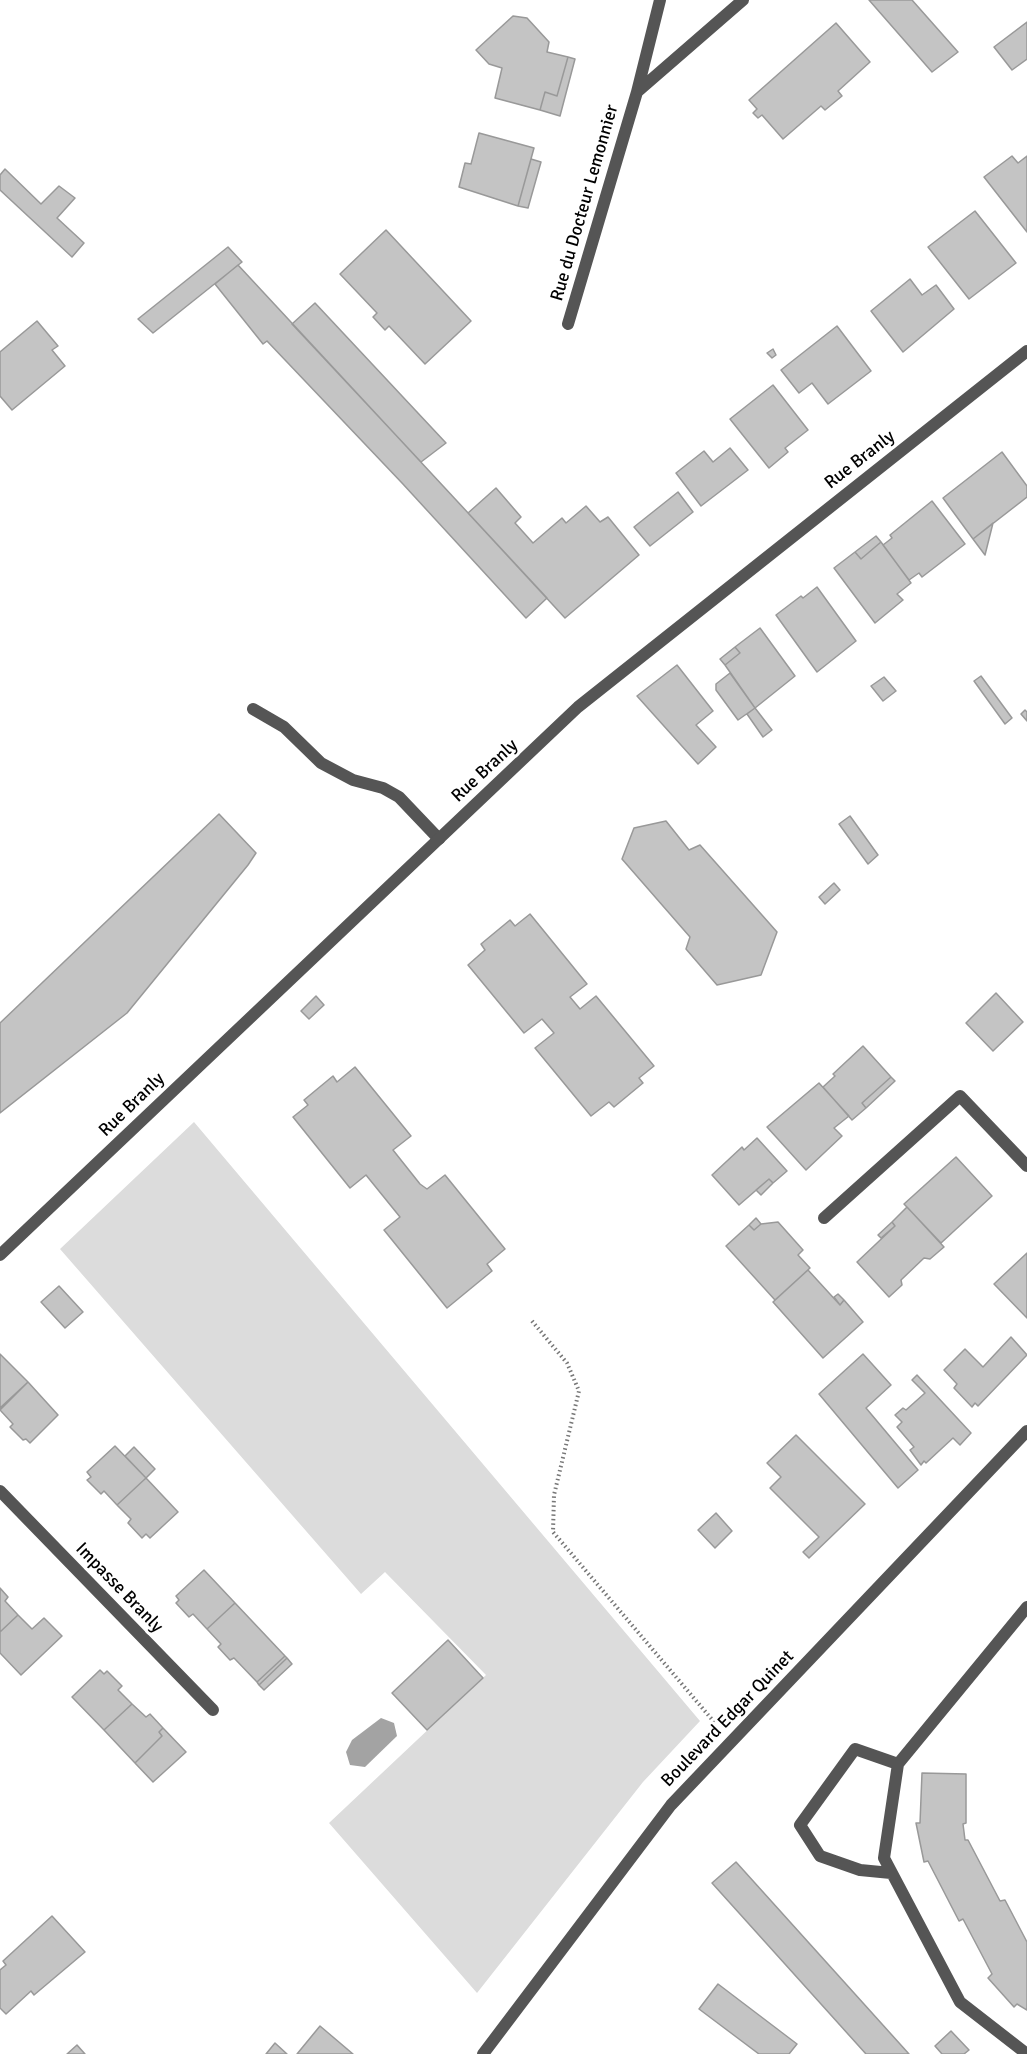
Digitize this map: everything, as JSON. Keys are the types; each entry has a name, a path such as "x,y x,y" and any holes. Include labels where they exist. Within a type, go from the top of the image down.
{"street":[{"name":"Rue du Docteur Lemonnier","path":"568,324 637,92 660,0"},
{"name":"Rue du Docteur Lemonnier","path":"637,92 743,0"},
{"name":"Rue Branly","path":"0,1255 578,707 1027,351"},
{"path":"253,709 284,727 321,763 353,780 383,788 399,797 439,839"},
{"path":"824,1218 960,1096 1027,1166"},
{"name":"Boulevard Edgar Quinet","path":"483,2054 671,1805 1027,1431"},
{"name":"Impasse Branly","path":"0,1491 213,1710"},
{"path":"1027,1608 898,1764 884,1858 960,2002 1027,2054"},
{"path":"891,1873 860,1870 820,1856 800,1825 855,1749 898,1764"}],"path":[{"path":"532,1322 567,1362 579,1391 554,1495 553,1532 731,1742"}],"shaded area":[{"path":"194,1122 700,1721 643,1782 477,1993 329,1823 486,1675 385,1572 361,1594 60,1249"},
{"path":"381,1718 394,1723 397,1736 365,1767 350,1765 346,1752 352,1740"}],"building":[{"path":"869,0 912,0 958,52 932,72"},
{"path":"513,16 527,18 549,42 547,52 568,57 557,96 545,92 540,110 495,98 502,68 489,64 476,50"},
{"path":"1027,22 1027,59 1012,70 994,47"},
{"path":"836,23 870,62 838,91 842,96 825,110 821,106 783,139 762,115 758,118 753,113 757,109 749,100"},
{"path":"568,57 575,59 560,116 540,110 545,92 557,96"},
{"path":"479,133 534,148 518,206 459,187 465,163 471,164"},
{"path":"1012,156 1018,163 1027,156 1027,232 984,177"},
{"path":"531,159 541,162 528,208 518,206"},
{"path":"5,169 41,204 59,186 75,198 57,218 84,243 72,257 0,190 0,175"},
{"path":"975,211 1016,263 969,299 928,247"},
{"path":"386,230 471,321 425,364 389,326 385,330 373,317 377,313 340,274"},
{"path":"228,247 242,262 153,333 138,319"},
{"path":"238,265 547,598 526,618 267,341 263,344 215,284"},
{"path":"910,279 922,295 936,285 954,309 903,352 871,311"},
{"path":"315,303 446,443 421,462 292,324"},
{"path":"37,321 58,346 52,350 65,366 12,410 0,396 0,352"},
{"path":"837,326 871,371 828,404 812,383 799,393 781,370"},
{"path":"773,349 776,355 772,358 767,353"},
{"path":"773,385 808,430 785,448 788,452 769,468 730,419"},
{"path":"730,448 748,470 701,506 676,473 704,451 713,462"},
{"path":"1002,452 1027,486 1027,497 973,539 943,498"},
{"path":"496,488 521,517 515,523 533,543 562,518 566,523 586,506 600,522 608,517 639,555 565,618 468,513"},
{"path":"678,492 693,512 650,546 634,527"},
{"path":"932,501 965,544 922,577 919,573 909,580 883,545 892,538 890,535"},
{"path":"993,523 985,555 973,539"},
{"path":"876,536 881,542 861,559 855,552"},
{"path":"881,542 911,583 897,594 903,600 875,623 834,568 855,552 861,559"},
{"path":"817,587 856,641 817,672 776,615"},
{"path":"760,628 795,676 755,708 725,665 740,653 735,647"},
{"path":"735,647 740,653 725,665 720,659"},
{"path":"677,665 713,711 696,725 716,747 698,764 637,696"},
{"path":"730,673 755,708 738,720 716,690 716,684"},
{"path":"981,676 1012,718 1005,724 974,681"},
{"path":"884,677 896,691 883,701 871,686"},
{"path":"755,708 772,730 763,737 747,714"},
{"path":"1025,710 1027,712 1027,721 1021,714"},
{"path":"219,814 256,853 248,865 127,1013 0,1113 0,1023"},
{"path":"850,816 878,855 868,864 839,824"},
{"path":"666,821 689,850 700,845 777,932 761,975 717,985 686,949 690,937 622,859 634,828"},
{"path":"834,883 840,890 825,904 819,897"},
{"path":"530,914 587,984 570,997 580,1009 596,996 654,1066 639,1078 643,1083 614,1107 609,1102 591,1116 535,1048 554,1033 542,1019 524,1033 468,965 485,950 481,944 510,920 515,926"},
{"path":"996,993 1023,1022 993,1051 966,1023"},
{"path":"316,996 324,1005 309,1019 301,1011"},
{"path":"863,1046 891,1077 862,1103 866,1108 852,1120 823,1087 835,1076 833,1074"},
{"path":"355,1067 411,1136 393,1150 420,1184 427,1189 445,1175 505,1249 487,1264 492,1271 447,1308 384,1230 400,1217 366,1175 350,1188 293,1117 308,1105 304,1100 333,1076 337,1082"},
{"path":"891,1077 895,1081 866,1108 862,1103"},
{"path":"819,1083 849,1116 834,1128 842,1136 806,1170 767,1127"},
{"path":"757,1138 787,1171 773,1183 769,1179 739,1205 712,1175 742,1147 744,1150"},
{"path":"956,1157 992,1196 941,1243 904,1204"},
{"path":"769,1179 773,1183 761,1195 756,1190"},
{"path":"907,1207 944,1247 930,1259 924,1258 901,1280 902,1285 889,1297 857,1262 895,1226 892,1222"},
{"path":"756,1218 761,1224 754,1230 749,1225"},
{"path":"778,1222 803,1250 798,1255 810,1268 775,1300 726,1246 749,1225 754,1230 761,1224"},
{"path":"892,1222 895,1226 881,1238 878,1235"},
{"path":"1027,1253 1027,1318 994,1284"},
{"path":"808,1270 840,1305 844,1300 863,1322 823,1358 773,1302"},
{"path":"59,1286 83,1312 65,1328 41,1302"},
{"path":"838,1294 844,1300 840,1305 834,1297"},
{"path":"1011,1337 1027,1355 978,1406 975,1403 972,1407 954,1388 957,1384 944,1370 965,1349 983,1367"},
{"path":"0,1354 28,1382 0,1408"},
{"path":"863,1354 891,1385 866,1408 918,1470 898,1488 819,1394"},
{"path":"917,1375 971,1433 960,1445 953,1438 921,1465 910,1450 914,1447 897,1427 902,1422 895,1415 903,1408 906,1410 925,1393 912,1380"},
{"path":"28,1382 58,1415 30,1443 26,1439 23,1440 10,1427 13,1424 0,1410"},
{"path":"796,1435 865,1504 809,1558 803,1552 819,1537 770,1488 781,1477 767,1463"},
{"path":"115,1446 146,1478 117,1505 104,1491 101,1494 87,1480 91,1477 87,1472"},
{"path":"134,1447 155,1469 146,1478 125,1456"},
{"path":"146,1478 178,1512 150,1538 146,1534 142,1538 128,1523 131,1519 117,1505"},
{"path":"716,1513 732,1531 715,1548 698,1530"},
{"path":"204,1570 235,1603 207,1629 193,1614 189,1617 176,1603 179,1600 176,1596"},
{"path":"0,1588 8,1597 5,1601 18,1615 0,1632"},
{"path":"235,1603 285,1656 257,1682 234,1658 230,1660 218,1647 221,1644 207,1629"},
{"path":"18,1615 32,1629 44,1618 62,1636 21,1675 0,1653 0,1632"},
{"path":"448,1640 483,1678 427,1730 392,1693"},
{"path":"285,1656 287,1658 259,1685 257,1682"},
{"path":"287,1658 292,1664 264,1690 259,1685"},
{"path":"100,1670 104,1674 107,1671 122,1686 118,1690 132,1704 104,1730 72,1697"},
{"path":"132,1704 146,1717 150,1714 163,1728 159,1732 162,1736 135,1763 104,1730"},
{"path":"163,1728 186,1752 153,1782 135,1763 162,1736 159,1732"},
{"path":"922,1773 966,1774 966,1823 963,1824 965,1840 968,1840 1000,1901 1005,1900 1027,1942 1027,2010 1017,2004 1014,2007 988,1978 992,1974 963,1919 959,1921 928,1861 924,1862 916,1823 920,1823"},
{"path":"736,1862 909,2054 866,2054 712,1883"},
{"path":"52,1916 85,1952 34,1995 31,1991 6,2014 0,2008 0,1970 6,1965 3,1961"},
{"path":"718,1984 797,2044 789,2054 759,2054 699,2009"},
{"path":"320,2026 353,2054 297,2054"},
{"path":"951,2031 969,2050 964,2054 942,2054 935,2046"},
{"path":"275,2043 287,2054 266,2054"},
{"path":"77,2045 85,2054 67,2054"}]}
